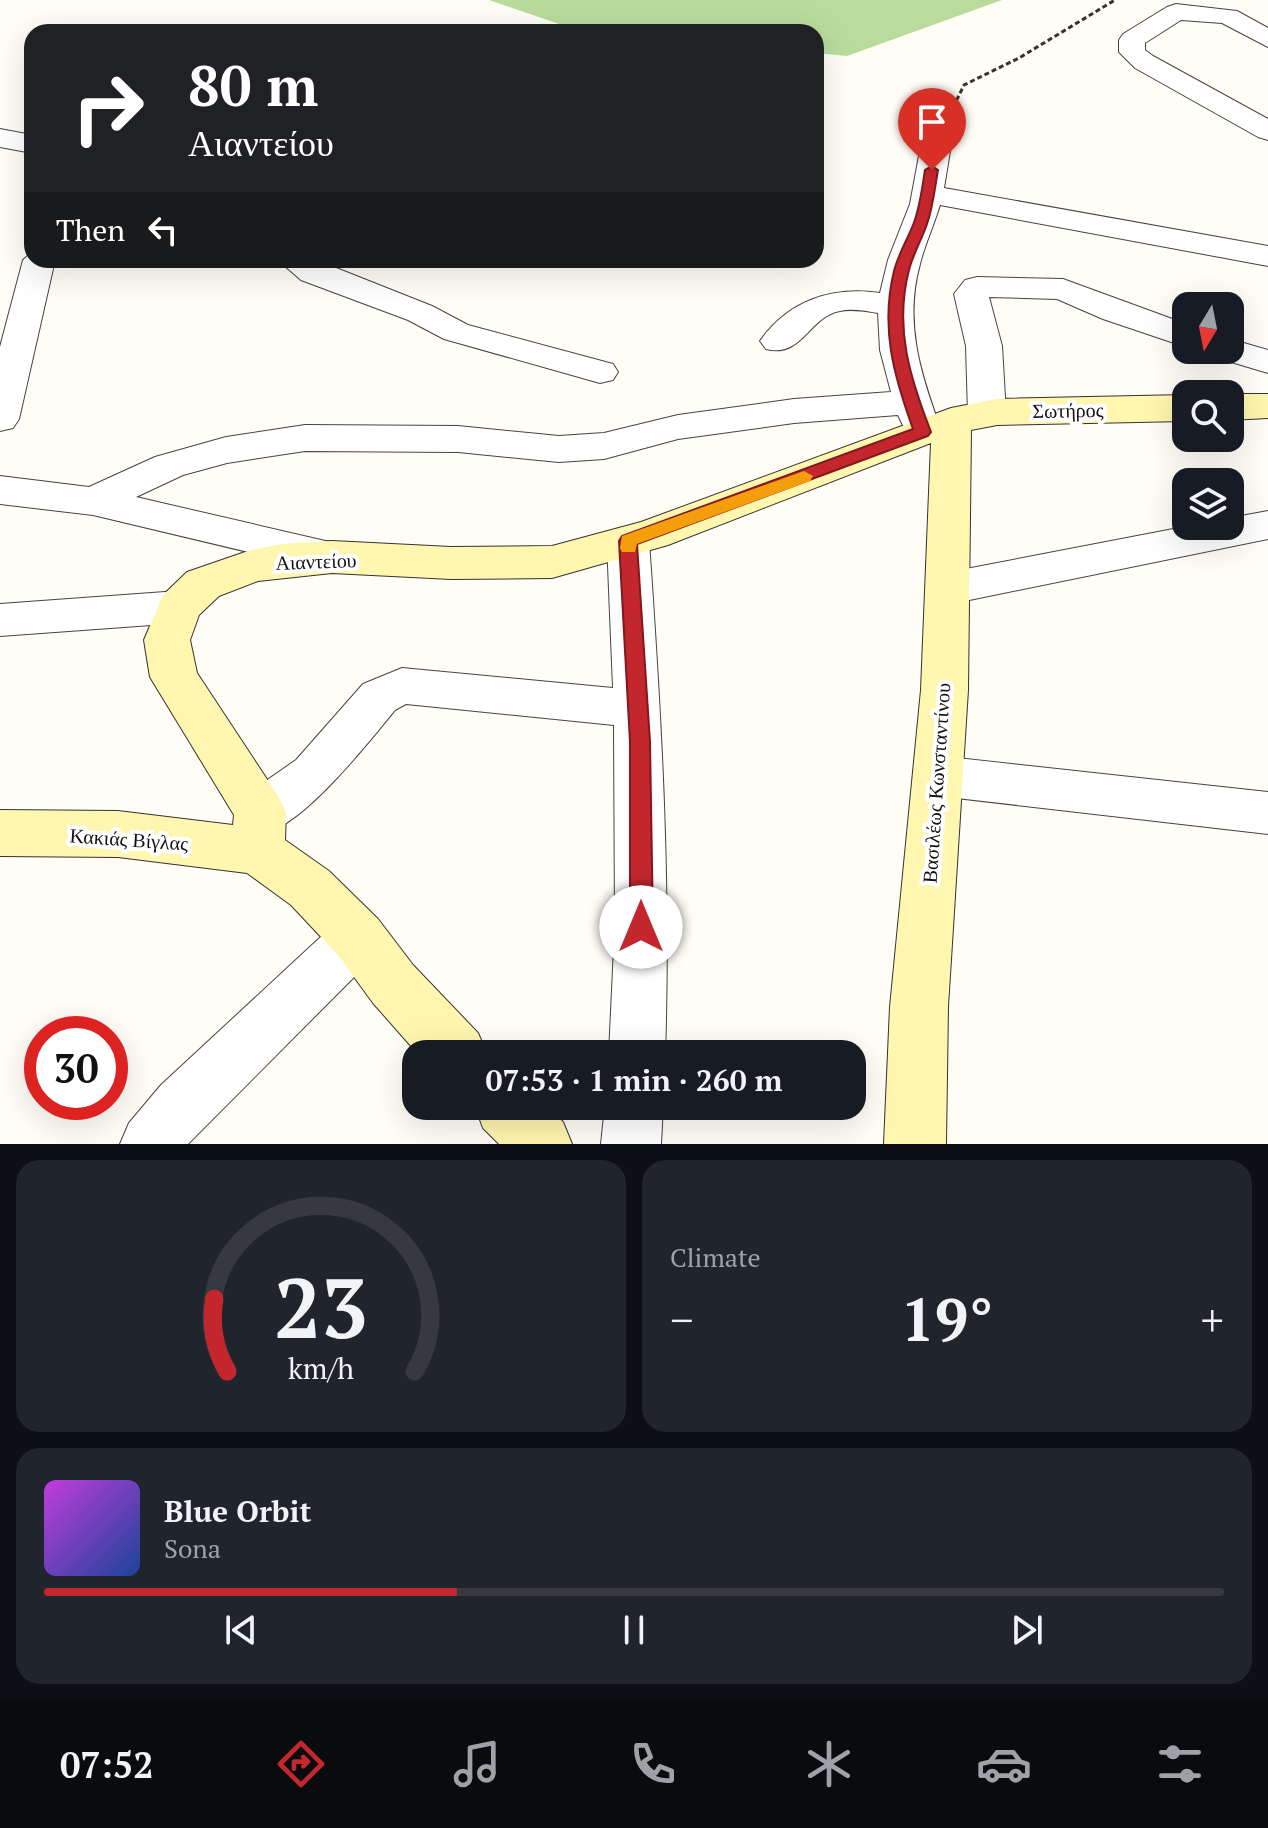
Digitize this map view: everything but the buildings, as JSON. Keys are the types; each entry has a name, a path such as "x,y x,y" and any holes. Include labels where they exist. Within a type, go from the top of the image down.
{"street":[{"path":"1268,39 1228,16 1176,12 1132,40 1132,52 1144,62 1268,131"},
{"path":"0,138 24,142"},
{"path":"936,145 922,221 902,268 895,305 896,350 903,378 943,417"},
{"path":"928,194 1268,256"},
{"path":"0,419 37,268"},
{"path":"306,268 420,313 456,332 600,372"},
{"path":"943,417 984,346 971,294 977,287 1063,289 1115,312 1172,331"},
{"path":"778,341 812,309 832,301 854,299 895,305"},
{"path":"1244,354 1268,362"},
{"path":"1244,407 1268,406"},
{"name":"Σωτήρος","path":"943,417 1172,409"},
{"path":"93,501 169,466 226,450 305,438 458,439 559,449 604,446 678,427 794,411 943,417"},
{"name":"Αιαντείου","path":"179,607 203,584 251,566 282,560 332,557 451,563 552,562 628,541 943,417"},
{"name":"Βασιλέως Κωνσταντίνου","path":"915,1144 913,1066 939,776 950,588 943,417"},
{"path":"0,490 93,501 332,557"},
{"path":"950,588 1268,525"},
{"path":"628,541 638,709 641,927 637,1040"},
{"path":"0,620 179,607 167,640 174,677 259,832 358,937 393,984 444,1040"},
{"path":"259,832 379,697 402,686 638,709"},
{"path":"939,776 1268,813"},
{"name":"Κακιάς Βίγλας","path":"0,833 259,832"},
{"path":"150,1144 182,1106 358,937"},
{"path":"518,1120 541,1144"},
{"path":"631,1144 633,1120"}],"path":[{"path":"936,145 964,85 1019,58 1115,0"}],"green space":[{"path":"489,0 1002,0 847,56 824,54 824,24 559,24"}],"slow traffic":[{"path":"629,548 628,541 804,476"}],"route":[{"path":"641,927 640,742 628,541 923,432 896,350 895,305 902,268 922,221 932,170"}]}
